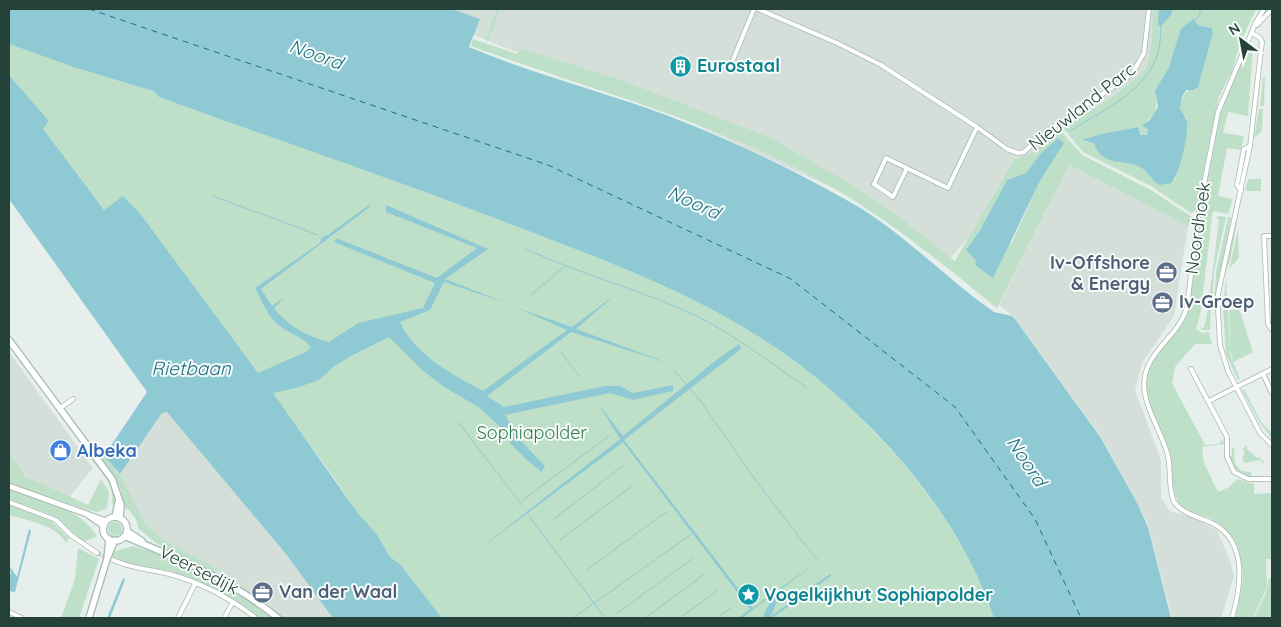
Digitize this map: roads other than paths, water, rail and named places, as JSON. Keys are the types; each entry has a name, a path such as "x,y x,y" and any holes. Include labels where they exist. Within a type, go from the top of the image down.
{"main road":[{"path":"9,340 112,479 121,505 117,517 105,524 105,533 112,540"},
{"path":"112,540 126,534 126,523 117,517"},
{"name":"Veersedijk","path":"126,534 234,586 278,618"},
{"path":"89,618 110,559 112,540"}],"street":[{"path":"730,67 754,9"},
{"name":"Nieuwland Parc","path":"758,9 837,43 881,65 978,127 1013,152 1024,152 1046,132 1132,74 1139,66 1144,53 1148,9"},
{"name":"Noordhoek","path":"1232,618 1240,588 1241,573 1238,560 1225,533 1209,522 1187,514 1174,502 1171,493 1167,454 1147,403 1144,384 1152,359 1183,321 1199,210 1218,112 1264,9"},
{"name":"Noordhoek","path":"1252,34 1262,18 1272,9"},
{"path":"1252,34 1260,38 1262,42 1250,146 1244,149 1237,185 1241,192 1234,216 1218,294 1220,345 1228,372 1260,433 1272,445"},
{"path":"907,168 892,197 874,184 886,158 907,168 948,188 978,127"},
{"path":"1272,236 1264,236 1268,324 1272,330"},
{"path":"1192,369 1227,437 1227,456 1234,472 1248,479 1272,479"},
{"path":"1209,401 1272,369"},
{"path":"1263,374 1272,393"},
{"path":"59,409 73,399"},
{"path":"9,486 64,504 105,524"},
{"path":"9,502 56,520 83,544 97,553"},
{"path":"110,559 137,569 168,574 195,584 233,602 256,618"},
{"path":"178,618 195,584"},
{"path":"224,618 233,602"},
{"path":"9,612 22,618"}],"water":[{"name":"Noord","path":"9,9 452,9 480,19 469,47 518,66 666,115 736,144 805,177 850,202 888,227 994,312 1012,316 1015,319 1101,438 1137,503 1148,527 1171,618 994,618 964,550 938,508 907,468 848,405 801,365 767,342 736,323 670,289 566,245 159,97 153,91 73,67 9,44"},
{"path":"1159,9 1173,9 1171,15 1161,26 1158,25"},
{"path":"1193,19 1199,26 1212,28 1213,33 1198,87 1193,90 1186,90 1182,97 1180,108 1186,120 1187,128 1183,154 1177,172 1171,183 1159,185 1141,167 1106,159 1097,150 1094,143 1082,140 1101,134 1138,127 1141,135 1147,135 1148,130 1142,125 1150,120 1158,107 1155,91 1169,67 1181,29"},
{"name":"Rietbaan","path":"9,75 49,121 43,129 104,210 123,196 142,216 258,373 306,352 311,347 272,319 255,288 320,243 322,237 328,235 369,205 371,206 261,289 272,306 285,297 274,308 291,325 314,337 329,342 358,323 423,308 435,283 334,242 336,238 437,278 477,248 386,212 386,205 488,249 445,279 509,304 444,282 430,310 400,322 415,344 448,371 483,391 567,330 517,308 572,327 616,294 576,329 671,364 571,332 487,396 504,407 605,386 620,386 633,393 673,385 673,391 633,400 610,393 505,415 521,441 545,466 542,472 511,444 502,429 480,408 444,387 421,369 389,337 333,367 319,380 273,393 357,512 378,536 390,557 400,564 442,618 333,618 286,554 167,412 162,413 120,474 104,456 147,392 9,199"},
{"path":"1058,138 1064,143 1040,181 993,278 975,265 976,261 966,250 980,230 1007,180 1026,173 1041,153"},
{"path":"739,344 741,349 624,440 753,608 818,561 779,591 779,597 771,616 830,574 831,576 772,618 762,618 774,594 742,618 738,618 750,609 623,442 474,553 620,439 597,402 623,436 715,361"},
{"path":"29,529 31,531 15,592 9,591 9,575 11,573 9,565 17,577"},
{"path":"123,578 125,580 110,618 107,618"}],"waterway":[{"path":"1195,21 1200,14 1200,9"},
{"path":"1070,131 1120,100 1143,80 1151,69 1158,52 1161,25"},
{"path":"213,196 318,235"},
{"path":"526,249 660,300 696,316 745,344 806,387"},
{"path":"531,295 564,267"},
{"path":"560,351 580,377"},
{"path":"674,370 699,399 759,485 818,561"},
{"path":"458,422 522,505"},
{"path":"524,499 609,436"},
{"path":"554,519 625,464"},
{"path":"560,540 633,485"},
{"path":"588,569 666,512"},
{"path":"529,516 605,618"},
{"path":"573,618 693,533"},
{"path":"616,614 692,559"},
{"path":"645,618 705,574"},
{"path":"680,618 717,591"},
{"path":"716,618 731,608"}],"tunnel":[{"path":"97,553 113,560"}],"place":[{"name":"Eurostaal","path":"681,66"},
{"name":"Iv-Offshore & Energy","path":"1166,273"},
{"name":"Iv-Groep","path":"1163,302"},
{"name":"Albeka","path":"61,451"},
{"name":"Van der Waal","path":"263,592"},
{"name":"Vogelkijkhut Sophiapolder","path":"748,595"}],"park label":[{"name":"Sophiapolder","path":"532,433"}]}
